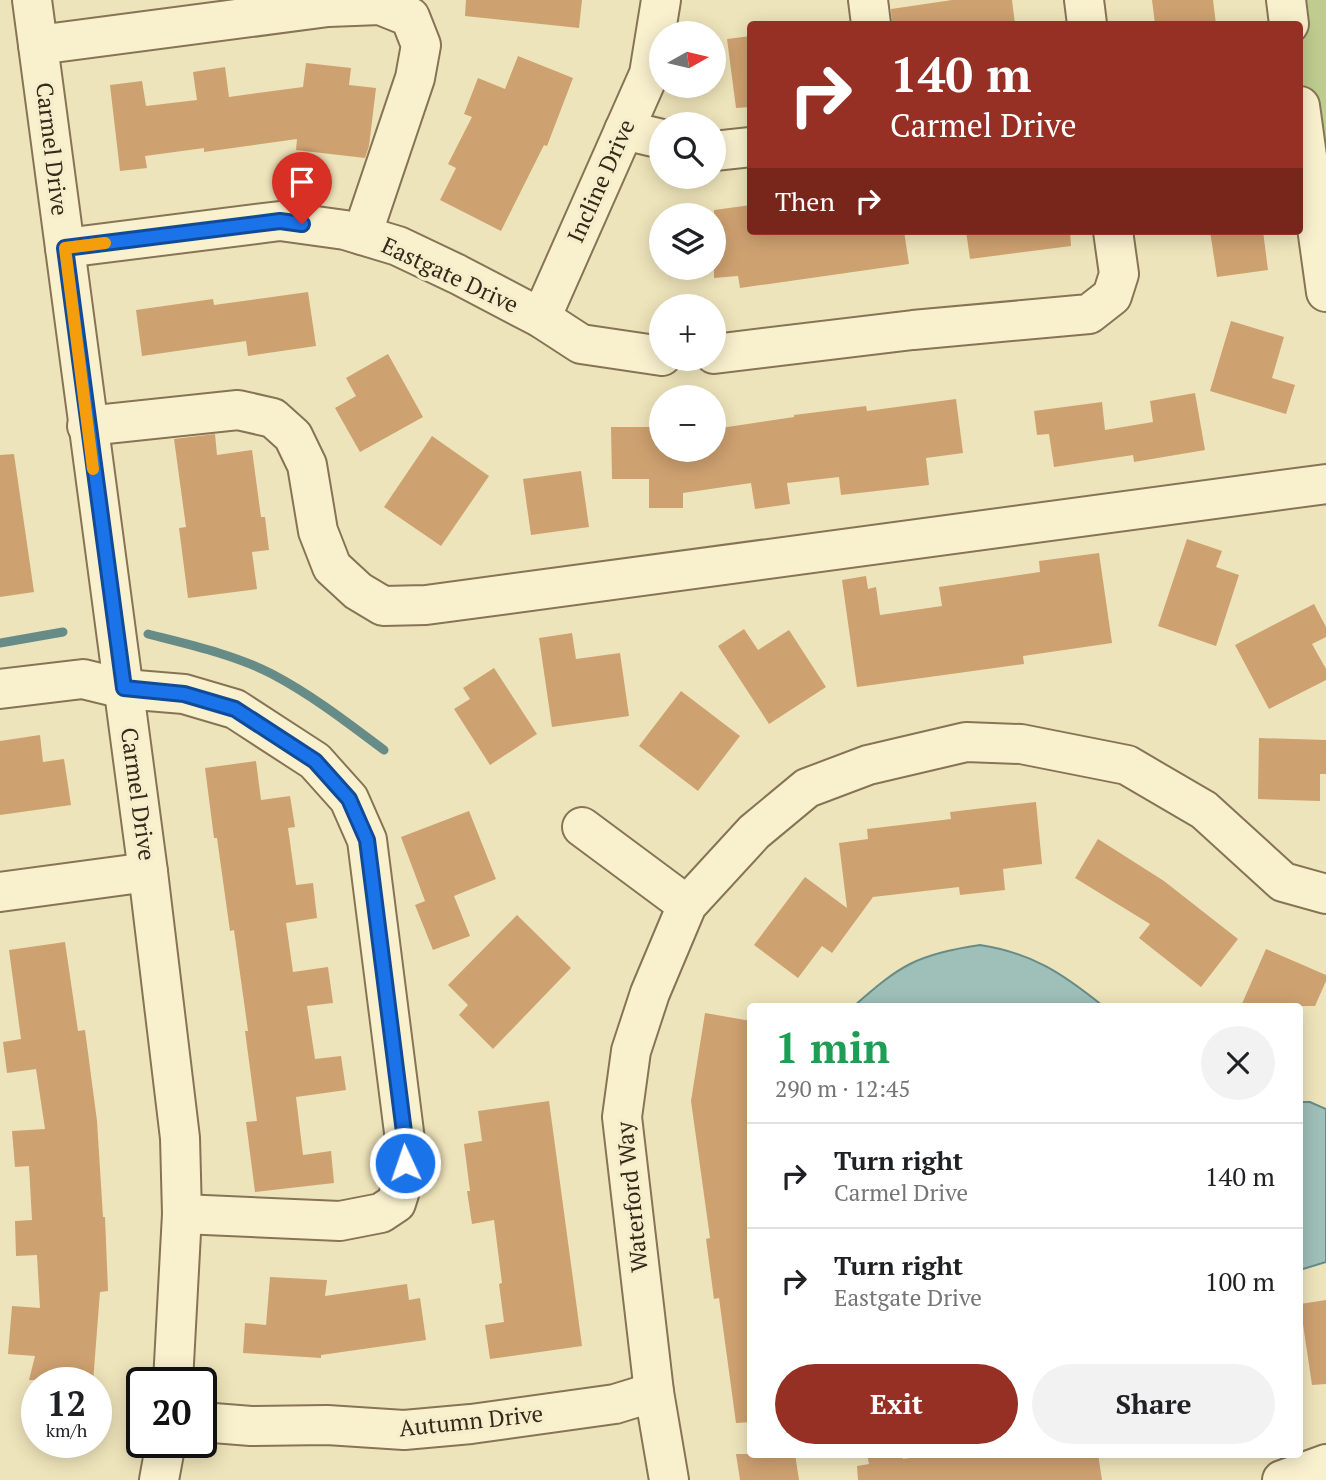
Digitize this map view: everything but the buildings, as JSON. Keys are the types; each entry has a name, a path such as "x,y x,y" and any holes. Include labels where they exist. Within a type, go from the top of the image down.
{"street":[{"name":"Carmel Drive","path":"32,0 148,872 180,1139 182,1214 174,1367"},
{"name":"Incline Drive","path":"541,318 649,74 661,0"},
{"path":"868,0 871,21"},
{"path":"1084,0 1087,21"},
{"path":"1286,0 1289,21"},
{"path":"38,45 328,7 380,5 410,17 421,45 415,78 362,235"},
{"path":"1303,127 1326,292"},
{"path":"624,130 649,136"},
{"path":"726,150 747,147"},
{"name":"Eastgate Drive","path":"65,248 280,221 345,230 398,246 541,318 581,344 649,354"},
{"path":"726,353 913,330 1089,314 1112,296 1119,274 1114,235"},
{"path":"87,426 238,410 272,418 293,436 307,465 318,531 332,567 358,591 383,606 426,605 1326,484"},
{"path":"0,690 83,679 124,688 184,694 235,709 315,761 349,799 367,840 406,1148 404,1178 396,1203 381,1213 340,1222 182,1214"},
{"name":"Waterford Way","path":"669,1480 654,1392 621,1117 631,1051 650,993 687,905 754,832 807,788 868,765 965,743 1021,744 1127,765 1204,810 1283,882 1326,894"},
{"path":"582,827 687,905"},
{"path":"0,892 148,872"},
{"name":"Autumn Drive","path":"217,1423 251,1426 327,1425 404,1430 471,1424 614,1404 654,1392"},
{"path":"159,1480 163,1458"},
{"path":"1282,1480 1326,1464"}],"green space":[{"path":"1292,0 1326,0 1326,248 1303,83 1303,21 1299,21"}],"water":[{"path":"980,945 1031,959 1060,974 1099,1003 857,1003 884,980 911,964 925,957"},
{"path":"1303,1102 1326,1109 1326,1262 1303,1269"}],"waterway":[{"path":"0,643 63,632"},
{"path":"148,634 258,667 316,700 384,750"}],"slow traffic":[{"path":"93,469 65,248 105,243"}],"route":[{"path":"302,224 280,221 65,248 124,688 184,694 235,709 315,761 349,799 367,840 406,1148 405,1163"}]}
